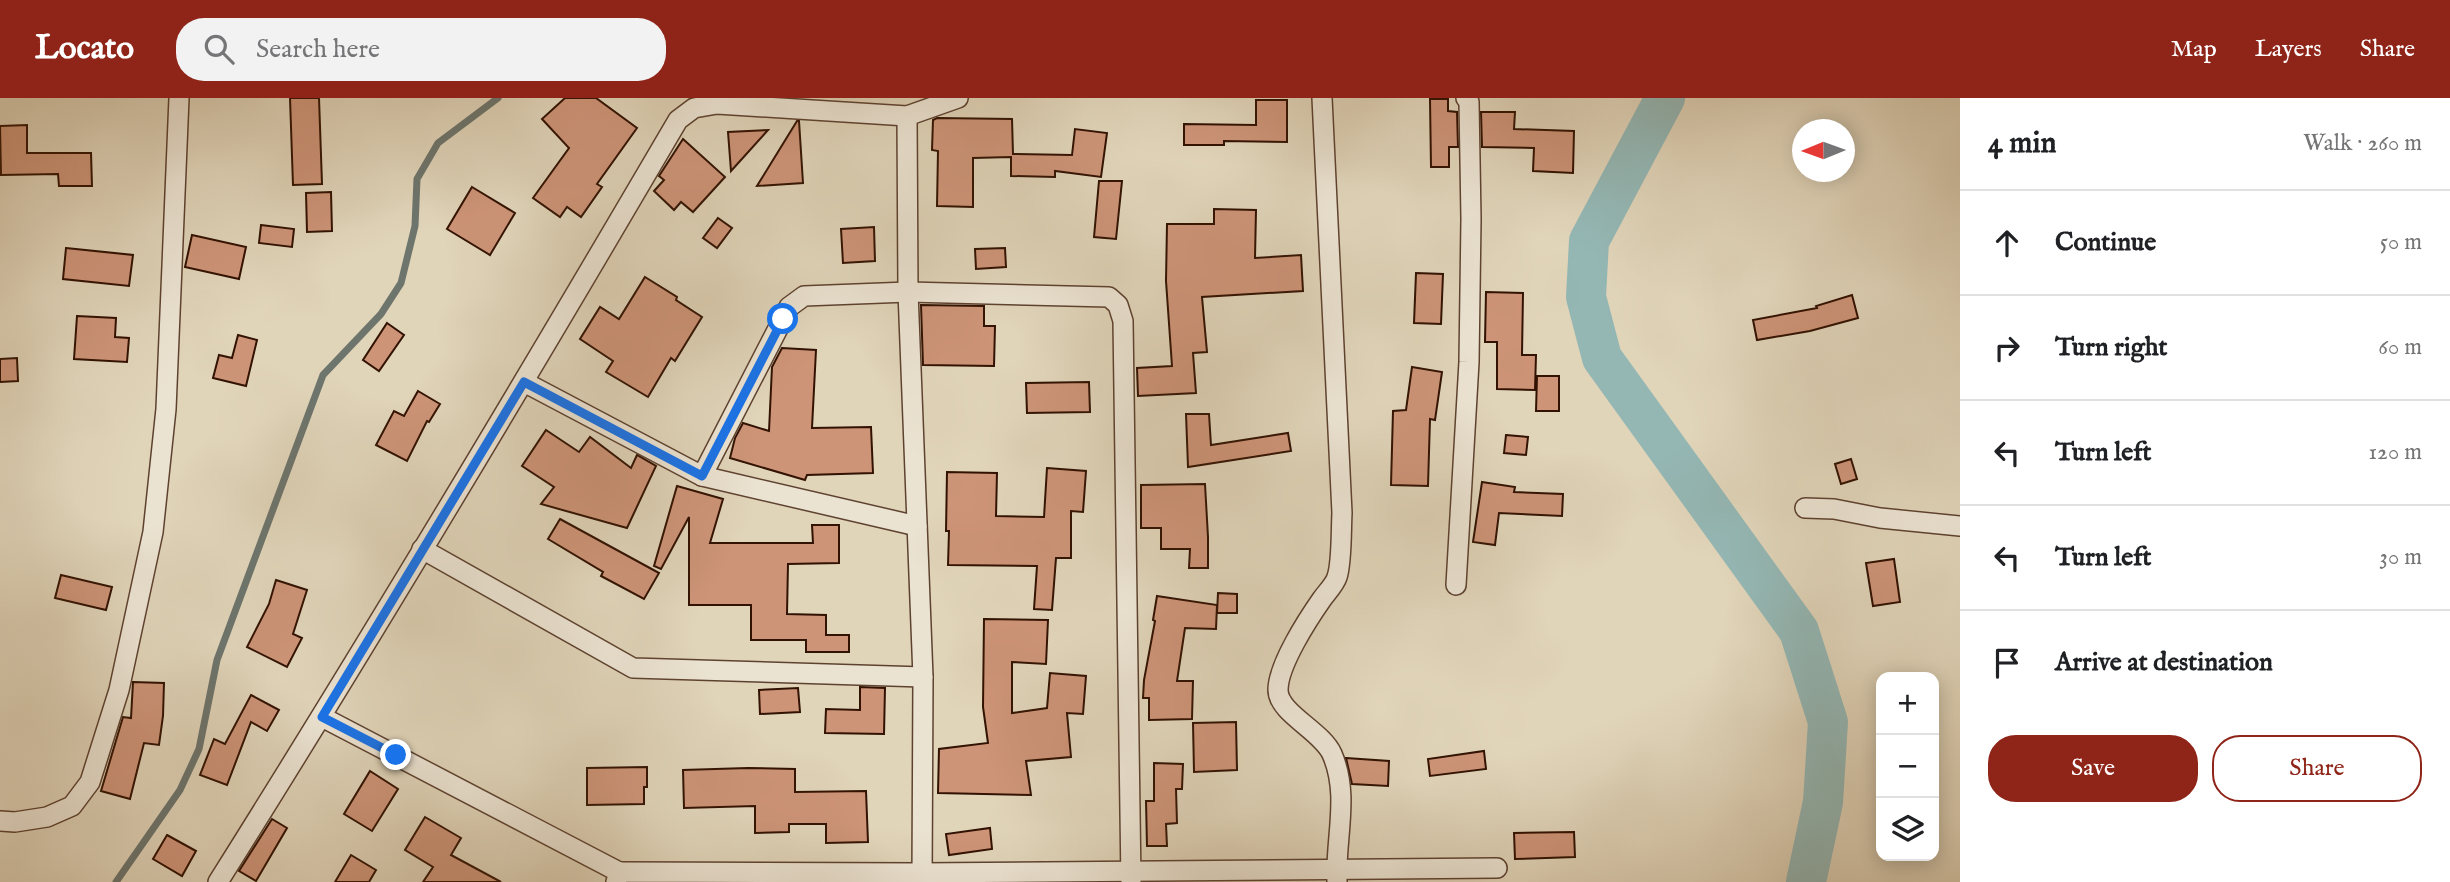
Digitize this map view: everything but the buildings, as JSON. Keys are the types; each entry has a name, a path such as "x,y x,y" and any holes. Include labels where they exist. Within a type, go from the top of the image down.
{"street":[{"path":"0,821 15,822 47,817 72,806 90,782 119,690 153,532 166,409 179,98"},
{"path":"218,882 322,717 678,120 694,108 717,104 907,116 937,102 958,98"},
{"path":"1322,98 1342,513 1337,577 1303,628 1280,677 1278,692 1283,706 1314,731 1331,753 1339,785 1342,818 1337,876"},
{"path":"1456,585 1469,362 1471,219 1469,102 1466,98"},
{"path":"907,116 908,292 922,677 922,878"},
{"path":"702,476 789,307 804,296 908,292 1109,297 1118,305 1124,321 1131,876"},
{"path":"524,382 702,476 917,526"},
{"path":"1805,508 1834,509 1880,518 1960,526"},
{"path":"422,549 633,668 922,677"},
{"path":"322,717 618,877 1337,876 1497,868"}],"waterway":[{"path":"116,882 180,790 199,749 217,660 323,375 381,314 401,283 415,226 417,179 438,143 498,98"},
{"path":"1665,98 1589,241 1586,297 1602,358 1799,631 1828,722 1823,802 1806,882"}],"route":[{"path":"396,755 322,717 524,382 702,476 783,319"}]}
